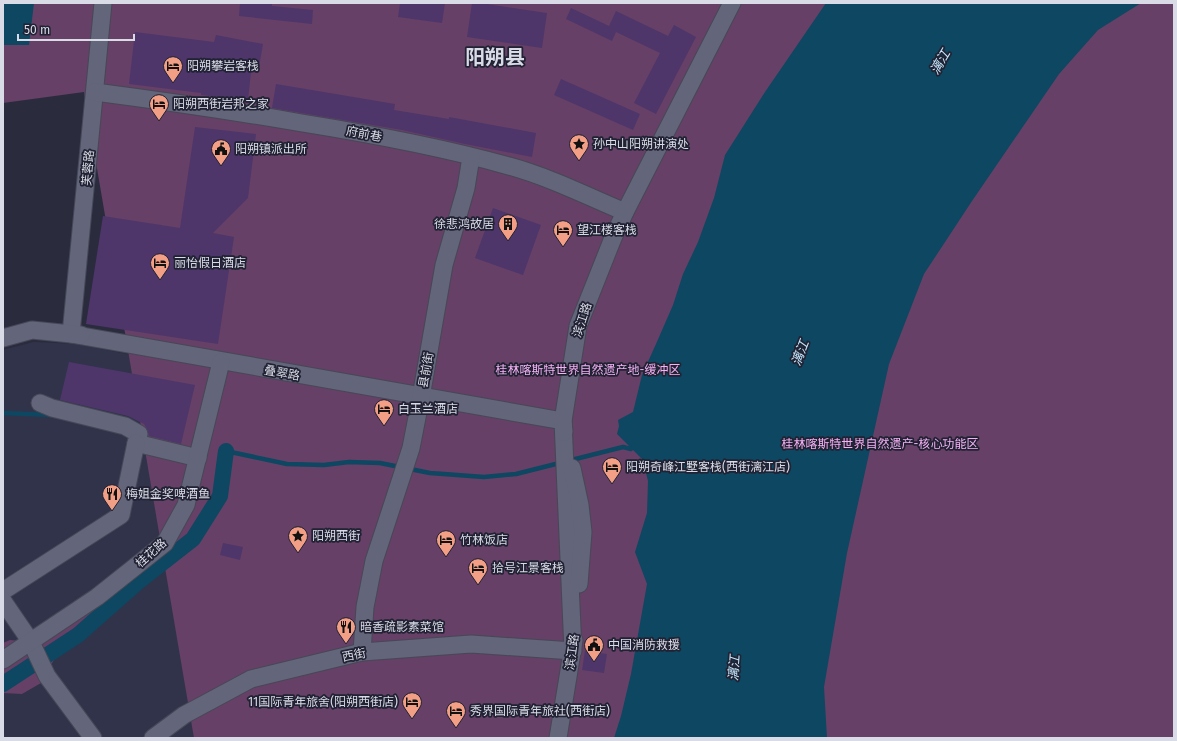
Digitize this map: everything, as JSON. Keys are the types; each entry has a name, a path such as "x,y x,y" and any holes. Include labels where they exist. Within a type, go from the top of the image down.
{"street":[{"name":"芙蓉路","path":"71,334 103,3"},
{"path":"103,3 71,334 562,421 573,650"},
{"name":"滨江路","path":"558,738 573,650 583,532 580,504 566,446 562,421 578,326 625,212 732,3"},
{"name":"府前巷","path":"95,92 193,105 340,129 415,144 510,166 536,175 625,212"},
{"name":"县前街","path":"362,652 365,607 374,561 411,448 444,265 466,188 471,157"},
{"name":"叠翠路","path":"3,338 32,330 71,334 221,362 562,421"},
{"name":"桂花路","path":"3,660 97,597 165,543 186,505 221,362"},
{"path":"3,591 121,515 139,434 125,426 52,408 40,403"},
{"path":"136,444 198,455"},
{"path":"3,601 31,642 47,676 93,738"},
{"name":"西街","path":"153,738 184,715 251,679 362,652 471,644 573,650"}],"shaded area":[{"name":"阳朔西街","path":"34,342 76,344 243,377 567,738 3,738 3,350"}],"green space":[{"name":"桂林喀斯特世界自然遗产地-缓冲区","path":"3,3 1174,3 1174,738 194,738 84,92 3,103"},
{"path":"152,564 151,567 83,625 56,656 41,683 22,694 3,693 3,643 10,640 39,643"}],"water":[{"path":"3,3 34,3 29,45 3,45"},
{"name":"漓江","path":"826,3 1141,3 1098,30 1059,74 924,274 889,364 847,553 824,687 827,738 614,738 631,674 647,584 635,552 647,513 648,481 643,460 617,434 619,426 618,420 633,412 642,375 673,305 683,274 698,242 714,198 725,155 765,92"}],"building":[{"path":"240,3 272,3 272,6 313,10 312,24 239,16"},
{"path":"400,3 445,3 442,23 398,17"},
{"path":"472,3 547,13 542,48 467,37"},
{"path":"571,8 609,26 616,11 668,36 674,25 696,37 656,114 634,103 660,53 616,32 612,41 566,19"},
{"path":"135,32 214,42 216,35 263,44 258,73 251,72 248,100 201,95 201,93 129,84"},
{"path":"561,79 640,114 633,130 554,95"},
{"path":"276,84 395,104 394,110 449,119 449,117 536,133 532,157 402,130 272,108"},
{"name":"丽怡假日酒店","path":"195,127 256,134 248,198 213,233 234,237 218,344 86,324 103,216 180,228"},
{"name":"徐悲鸿故居","path":"493,208 541,225 523,275 475,258"},
{"path":"69,362 195,385 181,444 149,436 144,424 128,416 60,400"},
{"path":"223,543 243,547 240,560 220,555"},
{"name":"中国消防救援","path":"585,651 607,654 604,673 582,670"}],"waterway":[{"path":"3,413 51,415"},
{"path":"226,451 287,464 324,465 349,462 380,463 430,473 484,477 516,474 623,447 631,449"},
{"path":"3,684 78,635 138,582 193,539 220,496 226,451"}],"place":[{"name":"阳朔攀岩客栈","path":"173,83"},
{"name":"阳朔西街岩邦之家","path":"159,121"},
{"name":"孙中山阳朔讲演处","path":"579,161"},
{"name":"阳朔镇派出所","path":"221,166"},
{"name":"徐悲鸿故居","path":"508,241"},
{"name":"望江楼客栈","path":"563,247"},
{"name":"丽怡假日酒店","path":"160,280"},
{"name":"白玉兰酒店","path":"384,426"},
{"name":"阳朔奇峰江墅客栈(西街漓江店)","path":"612,484"},
{"name":"梅姐金奖啤酒鱼","path":"112,511"},
{"name":"阳朔西街","path":"298,553"},
{"name":"竹林饭店","path":"446,557"},
{"name":"拾号江景客栈","path":"478,585"},
{"name":"暗香疏影素菜馆","path":"346,644"},
{"name":"中国消防救援","path":"594,662"},
{"name":"11国际青年旅舍(阳朔西街店)","path":"412,719"},
{"name":"秀界国际青年旅社(西街店)","path":"456,728"}],"district":[{"name":"阳朔县","path":"495,57"}],"park label":[{"name":"桂林喀斯特世界自然遗产-核心功能区","path":"880,444"}]}
